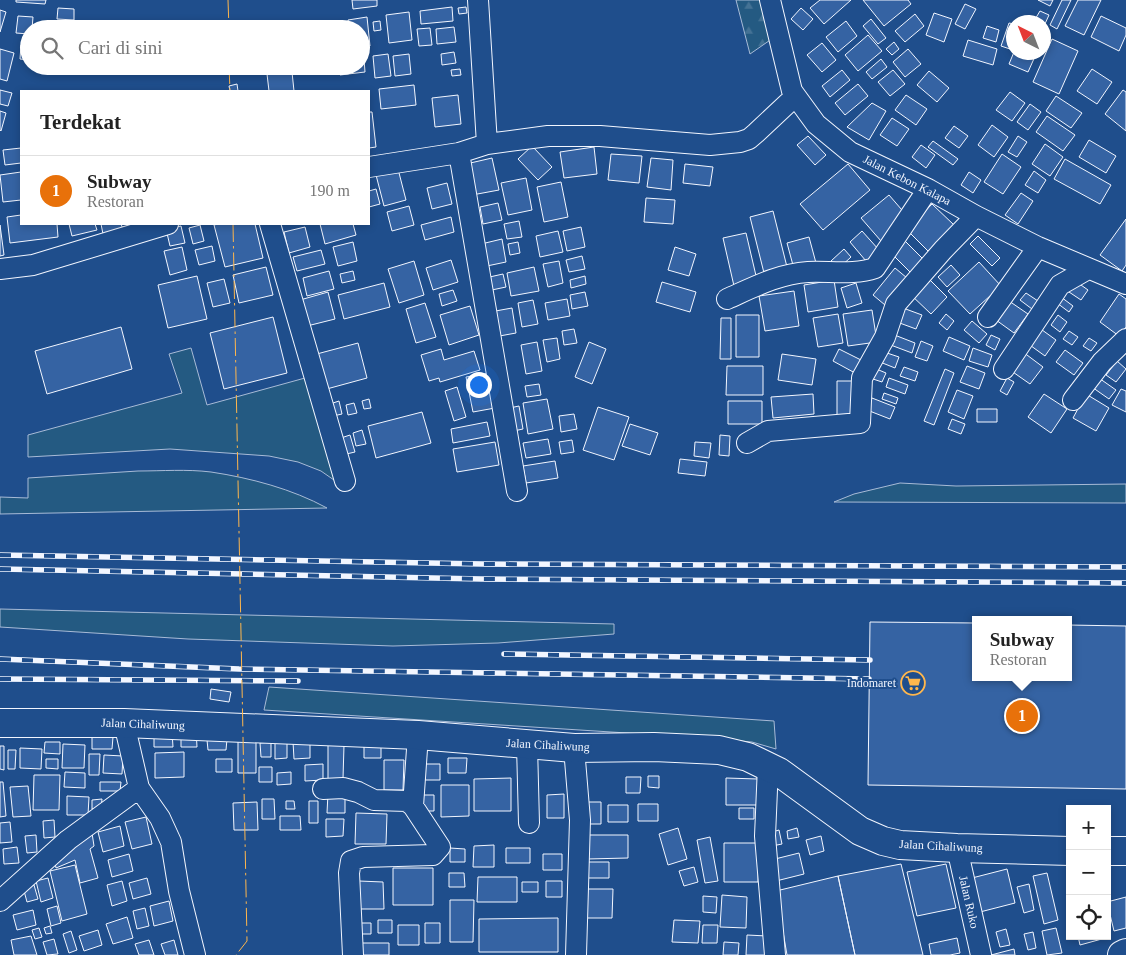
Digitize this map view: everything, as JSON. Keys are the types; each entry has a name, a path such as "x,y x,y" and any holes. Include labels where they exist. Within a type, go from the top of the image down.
{"main road":[{"name":"Jalan Cihaliwung","path":"0,723 124,723 418,735 574,748 654,747 719,750 748,757 768,766 788,778 860,831 883,841 900,845 1066,851"},
{"path":"1111,851 1126,852"},
{"path":"1122,955 1126,953"}],"street":[{"path":"478,0 487,144"},
{"name":"Jalan Kebon Kalapa","path":"770,0 792,91 816,124 850,152 928,189 976,216 1038,246 1126,284"},
{"path":"370,167 459,153 487,144 548,136 618,137 710,145 740,142 749,139 797,98"},
{"path":"459,153 516,491"},
{"path":"727,299 775,278 807,272 861,271 875,268 928,189"},
{"path":"747,443 768,431 860,423 862,378 885,336 896,304 943,250 976,216"},
{"path":"0,270 33,265 165,225"},
{"path":"270,225 346,481"},
{"path":"988,317 1038,246"},
{"path":"1004,369 1060,285 1088,269"},
{"path":"1073,400 1102,362 1126,339"},
{"path":"124,723 139,788 160,818 171,842 179,891 195,955"},
{"path":"413,806 418,735"},
{"path":"527,745 529,822"},
{"path":"574,748 580,820 576,955"},
{"path":"768,766 765,836 775,955"},
{"path":"0,901 68,840 139,788"},
{"path":"323,789 343,788 358,792 374,800 407,801 413,806 440,847 433,855 363,857 351,861 348,873 353,955"},
{"name":"Jalan Ruko","path":"957,848 981,955"}],"green space":[{"path":"736,0 768,0 776,36 750,54"},
{"path":"191,348 207,405 305,378 344,487 321,471 298,462 269,456 170,449 28,457 28,435 182,393 169,354"},
{"path":"138,471 193,471 226,474 300,495 327,508 0,514 0,497 28,498 28,478"},
{"path":"900,483 956,486 1126,484 1126,503 834,502 854,494"},
{"path":"0,609 614,624 614,634 498,643 393,646 188,639 0,627"},
{"path":"269,687 774,721 776,749 752,742 706,738 264,710"}],"building":[{"path":"16,0 46,0 45,4 16,2"},
{"path":"352,0 377,0 377,6 353,9"},
{"path":"820,0 851,0 824,24 810,8"},
{"path":"863,0 908,0 911,4 884,26"},
{"path":"1038,0 1053,0 1050,6"},
{"path":"1062,0 1071,0 1057,29 1051,26"},
{"path":"1078,0 1101,0 1084,35 1065,26"},
{"path":"965,4 976,9 965,29 955,24"},
{"path":"452,7 453,21 421,24 420,11"},
{"path":"466,7 467,13 459,14 458,8"},
{"path":"58,8 74,9 74,20 57,19"},
{"path":"801,8 813,19 803,30 791,19"},
{"path":"0,10 6,12 0,32"},
{"path":"1040,11 1049,15 1038,15"},
{"path":"409,12 412,40 389,43 386,15"},
{"path":"934,13 952,19 944,42 926,35"},
{"path":"915,14 924,26 905,42 895,31"},
{"path":"18,16 33,17 33,20 20,20 20,33 16,33"},
{"path":"1101,16 1126,28 1126,35 1119,51 1091,37"},
{"path":"367,17 367,20 348,20"},
{"path":"871,19 886,38 878,44 863,26"},
{"path":"380,21 381,30 374,31 373,22"},
{"path":"846,21 857,36 838,52 826,37"},
{"path":"987,26 999,30 996,42 983,38"},
{"path":"454,27 456,42 437,44 436,29"},
{"path":"430,28 432,45 419,46 417,29"},
{"path":"1006,32 1006,48 1001,46"},
{"path":"868,35 882,51 858,71 845,55"},
{"path":"1052,39 1078,51 1059,94 1033,82 1043,60 1051,60"},
{"path":"968,40 997,49 993,65 963,56"},
{"path":"894,42 899,49 892,55 886,49"},
{"path":"822,43 836,60 822,72 807,55"},
{"path":"0,49 14,53 7,81 0,79"},
{"path":"908,49 921,64 905,77 893,62"},
{"path":"454,52 456,63 442,65 441,54"},
{"path":"388,54 391,76 375,78 373,56"},
{"path":"409,54 411,74 395,76 393,56"},
{"path":"881,59 887,67 872,79 866,72"},
{"path":"1011,60 1033,60 1028,72 1009,64"},
{"path":"460,69 461,75 452,76 451,70"},
{"path":"1092,69 1112,82 1097,104 1077,91"},
{"path":"842,70 850,80 830,97 822,86"},
{"path":"893,70 905,84 890,96 878,82"},
{"path":"929,71 949,88 937,102 917,85"},
{"path":"267,75 292,75 294,90 269,90"},
{"path":"237,84 238,90 230,90 229,86"},
{"path":"858,84 868,96 845,115 835,103"},
{"path":"414,85 416,105 381,109 379,89"},
{"path":"0,90 12,93 8,106 0,104"},
{"path":"1123,90 1126,92 1126,131 1105,114"},
{"path":"1010,92 1025,103 1012,121 996,110"},
{"path":"458,95 461,124 435,127 432,98"},
{"path":"906,95 927,109 916,125 895,110"},
{"path":"1056,96 1082,113 1071,128 1046,111"},
{"path":"872,103 886,111 869,140 847,127"},
{"path":"1030,104 1041,112 1028,130 1017,122"},
{"path":"0,111 6,113 1,131 0,130"},
{"path":"370,112 372,112 376,147 370,148"},
{"path":"1047,116 1075,135 1063,151 1036,132"},
{"path":"892,118 909,129 897,146 880,135"},
{"path":"992,125 1008,137 994,157 978,145"},
{"path":"954,126 968,136 959,148 945,138"},
{"path":"808,136 826,155 815,165 797,145"},
{"path":"1018,136 1027,142 1017,157 1008,152"},
{"path":"1089,140 1116,156 1106,173 1079,157"},
{"path":"933,141 958,159 953,165 928,147"},
{"path":"1045,144 1063,157 1050,176 1032,164"},
{"path":"921,145 935,155 926,168 912,157"},
{"path":"532,146 552,167 538,180 518,159"},
{"path":"594,147 597,174 564,178 560,152"},
{"path":"20,148 20,163 5,165 3,150"},
{"path":"611,154 642,156 639,183 608,180"},
{"path":"1002,154 1021,167 1003,194 984,182"},
{"path":"492,158 499,190 472,195 466,164"},
{"path":"651,158 673,160 671,190 647,187"},
{"path":"1065,159 1111,185 1100,204 1054,179"},
{"path":"685,164 713,167 710,186 683,183"},
{"path":"848,164 870,190 823,230 800,204"},
{"path":"398,169 406,200 384,206 376,175"},
{"path":"1034,171 1046,180 1038,193 1025,185"},
{"path":"20,172 20,200 3,202 0,175"},
{"path":"969,172 981,180 973,193 961,185"},
{"path":"526,178 532,210 508,215 501,183"},
{"path":"561,182 568,217 544,222 537,187"},
{"path":"447,183 452,204 432,209 427,188"},
{"path":"376,189 380,204 370,207 370,191"},
{"path":"1021,193 1033,201 1018,224 1005,215"},
{"path":"889,195 908,217 881,241 861,218"},
{"path":"646,198 675,200 673,224 644,222"},
{"path":"498,203 502,220 483,224 480,207"},
{"path":"932,204 954,225 928,251 907,230"},
{"path":"409,206 414,225 392,231 387,212"},
{"path":"773,211 788,271 765,277 750,217"},
{"path":"20,215 20,225 57,225 58,237 10,243 7,217"},
{"path":"451,217 454,232 425,240 421,225"},
{"path":"1126,219 1126,265 1122,271 1100,255"},
{"path":"519,221 522,237 507,239 504,224"},
{"path":"0,225 4,255 0,256"},
{"path":"69,225 95,225 97,230 72,236"},
{"path":"101,225 121,225 123,229 103,234"},
{"path":"200,225 204,241 193,244 189,228"},
{"path":"214,225 255,225 263,258 225,267"},
{"path":"320,225 353,225 356,235 325,244"},
{"path":"181,226 185,243 170,246 166,229"},
{"path":"305,227 310,247 289,253 284,232"},
{"path":"581,227 585,247 567,251 563,231"},
{"path":"558,231 563,252 540,257 536,236"},
{"path":"862,231 879,250 866,261 850,242"},
{"path":"746,233 757,280 734,286 723,238"},
{"path":"978,236 1000,258 992,266 970,244"},
{"path":"809,237 816,263 794,269 787,243"},
{"path":"502,239 506,262 482,267 477,245"},
{"path":"905,241 924,260 911,273 892,254"},
{"path":"353,242 357,261 338,266 333,247"},
{"path":"518,242 520,253 510,255 508,244"},
{"path":"212,246 215,261 199,265 195,250"},
{"path":"182,247 187,270 170,275 164,251"},
{"path":"675,247 696,254 689,276 668,270"},
{"path":"844,249 851,257 838,269 831,261"},
{"path":"321,250 325,264 297,271 293,257"},
{"path":"582,256 585,269 569,272 566,260"},
{"path":"451,260 458,282 433,290 426,268"},
{"path":"414,261 424,295 399,303 388,269"},
{"path":"559,261 563,283 548,287 543,264"},
{"path":"979,262 1001,286 970,314 948,291"},
{"path":"951,265 960,275 947,287 938,277"},
{"path":"266,267 273,295 239,303 233,275"},
{"path":"534,267 539,291 511,296 507,273"},
{"path":"895,268 907,278 885,305 873,295"},
{"path":"329,271 334,289 307,296 303,278"},
{"path":"353,271 355,280 342,283 340,274"},
{"path":"503,274 506,287 487,291 485,278"},
{"path":"197,276 207,319 168,328 158,285"},
{"path":"585,276 586,284 571,288 570,280"},
{"path":"926,276 947,297 931,314 909,293"},
{"path":"224,279 230,303 213,307 207,283"},
{"path":"834,280 838,307 808,312 804,285"},
{"path":"1074,280 1088,290 1081,300 1066,290"},
{"path":"662,282 696,292 690,312 656,302"},
{"path":"384,283 390,307 344,319 338,295"},
{"path":"856,283 862,303 847,308 841,288"},
{"path":"453,290 457,301 442,306 439,294"},
{"path":"794,291 799,326 765,331 759,296"},
{"path":"328,292 335,319 307,326 300,300"},
{"path":"585,292 588,306 572,309 570,295"},
{"path":"1026,293 1038,301 1032,309 1020,300"},
{"path":"1119,294 1126,299 1126,327 1119,336 1100,322"},
{"path":"1061,297 1073,306 1069,312 1057,303"},
{"path":"567,299 570,316 548,320 545,303"},
{"path":"533,300 538,324 522,327 518,303"},
{"path":"1009,301 1028,314 1014,333 996,320"},
{"path":"425,303 436,337 416,343 406,309"},
{"path":"470,306 479,335 449,345 440,315"},
{"path":"512,308 516,333 494,337 490,312"},
{"path":"903,308 922,315 916,329 897,322"},
{"path":"872,310 877,342 848,346 843,314"},
{"path":"838,314 843,343 818,347 813,318"},
{"path":"946,314 954,321 947,330 939,323"},
{"path":"736,315 759,315 759,357 736,357"},
{"path":"1058,315 1067,322 1060,332 1051,325"},
{"path":"273,317 287,373 224,389 210,333"},
{"path":"721,318 731,318 731,359 720,359"},
{"path":"972,321 987,334 979,343 964,330"},
{"path":"121,327 132,369 47,394 35,351"},
{"path":"1038,327 1056,340 1045,356 1027,343"},
{"path":"574,329 577,343 564,345 562,331"},
{"path":"1069,331 1078,337 1072,345 1063,339"},
{"path":"892,334 915,343 912,353 888,344"},
{"path":"991,335 1000,339 995,350 986,345"},
{"path":"949,337 970,346 964,360 943,351"},
{"path":"557,338 560,359 547,362 543,340"},
{"path":"1089,338 1097,343 1091,351 1083,346"},
{"path":"921,341 933,346 927,361 915,357"},
{"path":"537,342 542,371 526,374 521,345"},
{"path":"589,342 606,349 592,384 575,377"},
{"path":"358,343 367,378 323,390 313,355"},
{"path":"973,348 992,355 988,367 969,361"},
{"path":"441,349 444,360 474,351 480,370 440,382 439,378 429,381 421,355"},
{"path":"839,349 861,360 855,373 833,361"},
{"path":"1065,350 1083,363 1074,375 1056,362"},
{"path":"884,352 899,357 895,368 880,362"},
{"path":"1023,352 1043,367 1030,384 1010,370"},
{"path":"782,354 816,359 812,385 778,380"},
{"path":"1117,361 1126,369 1116,382 1106,375"},
{"path":"727,366 763,366 763,395 726,395"},
{"path":"967,366 985,373 979,389 960,382"},
{"path":"904,367 918,372 915,381 900,376"},
{"path":"874,368 886,373 882,382 870,378"},
{"path":"945,369 954,373 934,425 924,421"},
{"path":"489,373 495,408 473,412 466,377"},
{"path":"1096,376 1116,390 1109,399 1089,385"},
{"path":"889,378 908,385 905,394 886,387"},
{"path":"1007,378 1014,382 1007,395 1000,391"},
{"path":"837,381 856,381 856,417 837,417"},
{"path":"539,384 541,395 527,397 525,386"},
{"path":"457,387 466,417 454,421 445,391"},
{"path":"1121,389 1126,391 1126,412 1112,405"},
{"path":"957,390 973,396 964,419 948,412"},
{"path":"884,393 898,398 896,404 882,399"},
{"path":"813,394 814,414 773,418 771,397"},
{"path":"1044,394 1067,409 1051,433 1028,417"},
{"path":"1086,394 1109,408 1096,431 1073,418"},
{"path":"872,398 895,407 890,419 867,410"},
{"path":"369,399 371,408 364,409 362,401"},
{"path":"547,399 553,429 528,434 523,403"},
{"path":"339,401 342,414 333,416 330,404"},
{"path":"728,401 762,401 762,424 728,424"},
{"path":"354,403 357,413 348,415 346,405"},
{"path":"519,406 523,429 509,432 505,409"},
{"path":"598,407 629,417 614,460 583,450"},
{"path":"977,409 997,409 997,422 977,422"},
{"path":"422,412 431,443 376,458 368,426"},
{"path":"574,414 577,429 561,432 559,416"},
{"path":"952,419 965,424 961,434 948,429"},
{"path":"487,422 490,436 453,443 451,429"},
{"path":"630,424 658,433 650,455 622,446"},
{"path":"362,430 366,444 356,446 353,433"},
{"path":"350,435 355,452 342,455 338,439"},
{"path":"720,435 730,436 729,456 719,455"},
{"path":"548,439 551,454 526,458 523,443"},
{"path":"572,440 574,452 561,454 559,442"},
{"path":"495,442 499,465 457,472 453,449"},
{"path":"695,442 711,443 709,458 694,456"},
{"path":"680,459 707,462 705,476 678,473"},
{"path":"555,461 558,478 526,483 523,466"},
{"path":"870,622 972,623 972,681 1072,681 1072,625 1126,626 1126,789 868,785"},
{"path":"211,689 231,692 229,702 210,699"},
{"path":"181,729 196,729 197,747 181,747"},
{"path":"154,732 172,732 173,747 154,747"},
{"path":"92,737 113,737 112,749 92,749"},
{"path":"227,739 226,750 208,750 207,740"},
{"path":"238,741 256,741 256,773 238,773"},
{"path":"310,741 310,758 294,759 293,742"},
{"path":"45,742 60,742 60,754 44,753"},
{"path":"271,742 271,757 261,757 260,743"},
{"path":"275,743 287,743 287,758 275,759"},
{"path":"63,744 85,745 84,768 62,768"},
{"path":"328,745 344,745 343,779 328,779"},
{"path":"0,746 4,746 4,770 0,769"},
{"path":"364,746 381,747 381,758 364,758"},
{"path":"20,748 42,749 41,769 20,768"},
{"path":"8,750 16,750 15,769 8,769"},
{"path":"184,752 184,777 155,778 155,753"},
{"path":"89,754 100,754 99,775 89,775"},
{"path":"104,755 123,756 122,774 103,773"},
{"path":"448,758 467,758 466,773 448,773"},
{"path":"46,759 58,759 58,769 46,768"},
{"path":"216,759 232,759 232,772 216,772"},
{"path":"384,760 404,760 403,790 384,790"},
{"path":"323,764 323,780 305,781 305,765"},
{"path":"425,764 440,764 440,780 425,780"},
{"path":"259,767 272,767 272,782 259,782"},
{"path":"65,772 85,773 85,788 64,787"},
{"path":"291,772 291,784 277,785 277,773"},
{"path":"34,775 60,775 59,810 33,810"},
{"path":"648,776 659,776 659,788 648,787"},
{"path":"626,777 641,777 640,793 626,793"},
{"path":"511,778 511,811 474,811 474,779"},
{"path":"726,778 758,779 758,805 726,805"},
{"path":"0,782 3,782 6,816 0,817"},
{"path":"100,782 121,782 120,791 100,791"},
{"path":"441,785 469,785 469,816 441,817"},
{"path":"28,786 31,816 13,817 10,787"},
{"path":"328,793 345,793 345,813 327,813"},
{"path":"564,794 564,818 547,818 547,795"},
{"path":"417,795 434,795 434,811 417,811"},
{"path":"67,796 89,797 88,815 67,815"},
{"path":"102,799 101,809 92,809 92,800"},
{"path":"262,799 274,799 275,819 262,819"},
{"path":"286,801 294,801 295,809 286,809"},
{"path":"309,801 318,801 318,823 309,823"},
{"path":"257,802 258,830 234,830 233,803"},
{"path":"585,802 601,802 601,824 585,824"},
{"path":"638,804 658,804 658,821 638,821"},
{"path":"608,805 628,805 628,822 608,822"},
{"path":"739,808 754,808 754,819 739,819"},
{"path":"356,813 387,814 386,844 355,844"},
{"path":"280,816 300,816 301,830 280,830"},
{"path":"146,817 152,844 132,849 125,822"},
{"path":"326,819 344,819 343,836 326,837"},
{"path":"54,820 55,837 44,838 43,821"},
{"path":"10,822 12,842 0,843 0,823"},
{"path":"120,826 124,846 103,852 98,832"},
{"path":"678,828 687,859 668,865 659,834"},
{"path":"797,828 799,837 788,839 787,831"},
{"path":"779,830 782,844 772,846 769,833"},
{"path":"92,833 94,846 90,849 98,878 80,883 75,860 56,868 55,863"},
{"path":"36,835 37,852 27,853 25,836"},
{"path":"587,835 628,835 628,858 587,859"},
{"path":"821,836 824,851 810,855 806,840"},
{"path":"710,837 718,881 705,883 697,840"},
{"path":"724,843 759,843 758,882 724,882"},
{"path":"494,845 494,867 473,867 474,846"},
{"path":"17,847 19,863 4,864 3,849"},
{"path":"450,848 465,849 465,862 450,862"},
{"path":"506,848 530,848 530,863 506,863"},
{"path":"799,853 804,874 776,881 771,860"},
{"path":"129,854 133,871 112,877 108,860"},
{"path":"543,854 562,854 562,870 543,870"},
{"path":"587,862 609,862 609,878 587,878"},
{"path":"901,864 923,955 855,955 838,876"},
{"path":"946,864 956,908 917,916 907,872"},
{"path":"75,865 87,914 62,921 50,871"},
{"path":"694,867 698,882 684,886 679,871"},
{"path":"393,868 433,868 433,905 393,905"},
{"path":"1007,869 1015,903 980,912 972,878"},
{"path":"449,873 464,873 465,887 449,887"},
{"path":"1047,873 1058,920 1044,924 1033,876"},
{"path":"838,876 855,955 787,955 776,891"},
{"path":"478,877 517,877 517,902 477,902"},
{"path":"48,878 53,898 41,902 36,881"},
{"path":"147,878 151,894 133,899 129,883"},
{"path":"122,881 127,901 112,906 107,885"},
{"path":"359,881 383,882 384,909 359,909"},
{"path":"546,881 562,881 562,897 546,897"},
{"path":"522,882 538,882 538,892 522,892"},
{"path":"1029,884 1034,910 1024,913 1017,887"},
{"path":"34,885 38,899 27,902 23,887"},
{"path":"584,889 613,889 612,918 584,918"},
{"path":"722,895 747,897 746,928 720,927"},
{"path":"703,896 717,897 716,913 703,912"},
{"path":"1126,897 1126,928 1114,931 1111,919 1111,901"},
{"path":"450,900 474,900 473,942 450,942"},
{"path":"169,901 173,921 154,926 150,906"},
{"path":"57,906 61,923 51,926 47,909"},
{"path":"145,908 149,926 137,929 133,911"},
{"path":"33,910 36,925 17,930 13,915"},
{"path":"127,917 133,938 113,944 106,924"},
{"path":"558,918 558,952 479,952 479,919"},
{"path":"378,920 392,920 392,933 378,933"},
{"path":"674,920 700,921 698,943 672,942"},
{"path":"359,923 371,923 371,934 359,934"},
{"path":"425,923 440,923 440,943 425,943"},
{"path":"398,925 419,925 419,945 398,945"},
{"path":"703,925 718,925 717,943 702,943"},
{"path":"50,926 52,933 46,934 44,928"},
{"path":"39,928 42,937 35,939 32,930"},
{"path":"1056,928 1062,953 1047,955 1042,931"},
{"path":"1006,929 1010,945 1000,947 996,932"},
{"path":"98,930 102,945 84,951 79,936"},
{"path":"71,931 77,950 69,953 63,934"},
{"path":"1033,932 1036,948 1028,950 1024,934"},
{"path":"747,935 767,936 766,955 746,955"},
{"path":"31,936 37,955 14,955 11,940"},
{"path":"957,938 960,953 931,955 929,944"},
{"path":"54,939 58,954 47,955 43,942"},
{"path":"149,940 154,955 139,955 135,944"},
{"path":"174,940 178,955 165,955 161,944"},
{"path":"1079,940 1098,940 1080,945"},
{"path":"724,942 739,943 738,955 723,955"},
{"path":"361,943 389,943 389,955 360,955"},
{"path":"1014,949 1015,955 991,955"}],"railway":[{"path":"0,555 483,564 1126,567"},
{"path":"0,569 481,579 1126,583"},
{"path":"504,654 870,660"},
{"path":"0,659 239,669 869,679"},
{"path":"0,679 298,681"}],"power":[{"path":"228,0 229,20"},
{"path":"229,75 230,90"},
{"path":"233,225 247,941 236,955"}],"place":[{"name":"Indomaret","path":"913,683"},
{"name":"Subway","path":"1022,716"}]}
